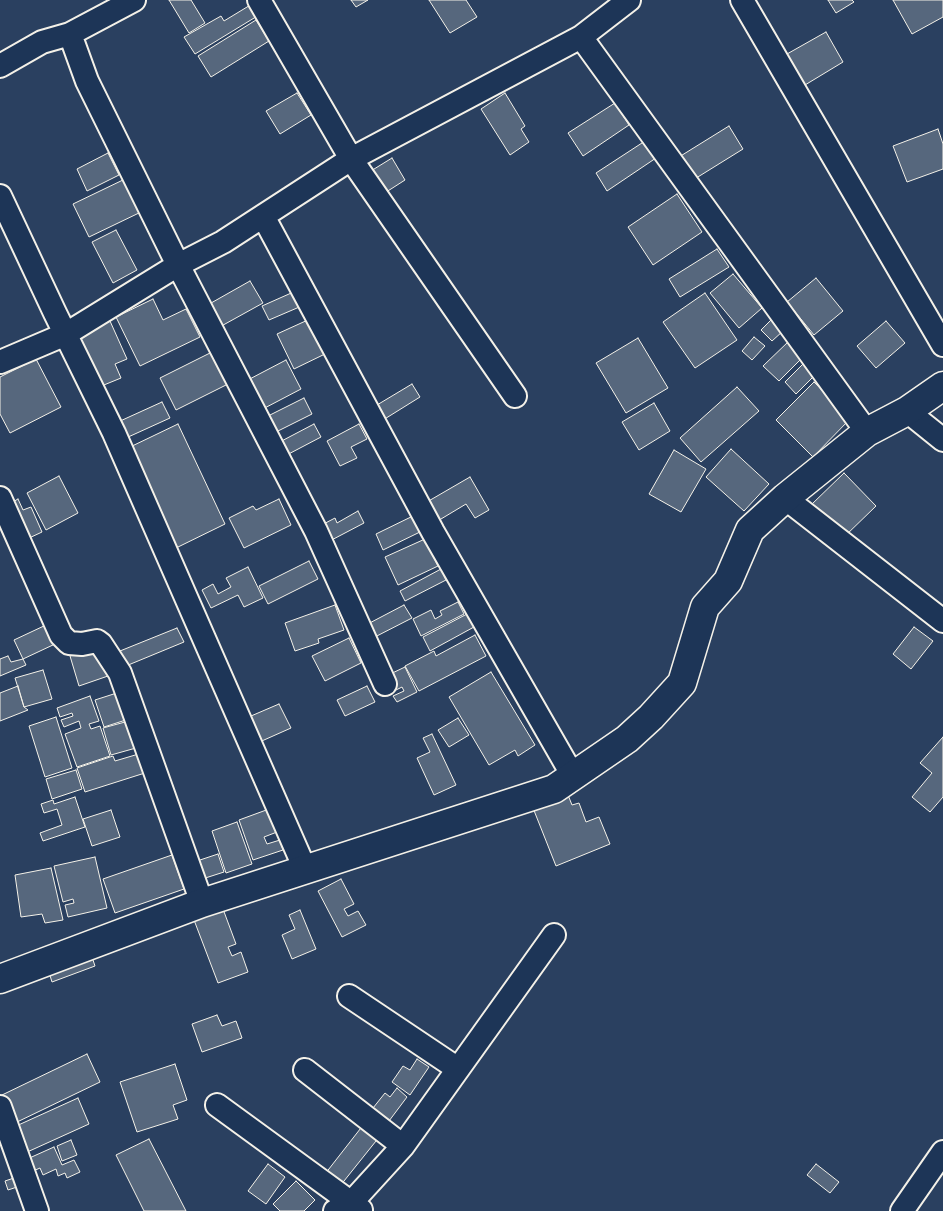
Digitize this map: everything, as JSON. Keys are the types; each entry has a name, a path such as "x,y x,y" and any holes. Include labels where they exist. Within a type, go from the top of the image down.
{"street":[{"path":"0,66 42,42 70,34 134,0"},
{"path":"260,0 351,159 515,396"},
{"path":"0,362 66,334 178,265 223,242 351,159 581,37 629,0"},
{"path":"742,0 943,345"},
{"path":"70,34 87,81 178,265 316,531 385,684"},
{"path":"581,37 867,432"},
{"path":"0,196 114,432 305,869"},
{"path":"263,216 433,532 573,776"},
{"path":"0,979 202,903 554,789 627,739 651,717 682,683 693,652 704,607 728,581 750,530 785,498 867,432 907,412 943,386"},
{"path":"907,412 943,440"},
{"path":"0,498 61,635 70,643 82,644 97,641 120,673 202,903"},
{"path":"785,498 943,621"},
{"path":"217,1105 349,1208 403,1146 554,936"},
{"path":"348,996 458,1069"},
{"path":"304,1070 403,1146"},
{"path":"0,1107 37,1211"},
{"path":"902,1211 943,1152"}],"building":[{"path":"169,0 191,0 205,23 189,33"},
{"path":"351,0 368,0 356,7"},
{"path":"429,0 466,0 477,17 450,33"},
{"path":"828,0 852,0 854,2 836,13"},
{"path":"893,0 943,0 943,17 912,34"},
{"path":"252,4 259,15 195,54 184,37 221,16 224,21"},
{"path":"256,20 269,41 211,77 198,56"},
{"path":"826,32 843,62 805,85 787,54"},
{"path":"297,93 311,115 280,134 266,111"},
{"path":"505,93 525,126 521,129 529,142 510,155 481,109"},
{"path":"615,103 629,125 583,156 568,133"},
{"path":"729,126 743,149 693,180 679,157"},
{"path":"938,129 943,144 943,169 907,182 893,146"},
{"path":"645,141 656,158 607,191 596,173"},
{"path":"108,153 119,175 87,191 77,169"},
{"path":"392,158 405,180 380,196 366,174"},
{"path":"125,179 141,212 89,237 73,204"},
{"path":"677,194 702,232 653,265 628,227"},
{"path":"116,230 137,270 113,283 92,242"},
{"path":"717,249 729,267 680,297 669,279"},
{"path":"733,274 762,308 739,328 710,293"},
{"path":"816,278 843,311 814,335 787,302"},
{"path":"250,281 263,303 216,329 204,307"},
{"path":"298,290 304,305 269,320 262,306"},
{"path":"705,293 737,340 695,368 663,322"},
{"path":"153,299 163,320 186,309 200,337 140,366 116,317"},
{"path":"310,319 327,353 294,369 277,334"},
{"path":"771,320 783,331 772,341 761,330"},
{"path":"110,321 127,359 115,364 121,378 99,387 76,337"},
{"path":"886,321 905,343 876,368 857,346"},
{"path":"754,337 765,346 752,360 742,351"},
{"path":"638,338 668,388 626,413 596,363"},
{"path":"789,341 804,356 779,381 763,366"},
{"path":"212,352 228,384 176,410 160,378"},
{"path":"36,359 61,407 10,433 0,414 0,377"},
{"path":"286,360 301,389 259,411 244,382"},
{"path":"807,360 818,372 796,394 785,382"},
{"path":"814,382 850,419 813,457 776,420"},
{"path":"412,384 420,397 375,425 367,411"},
{"path":"737,387 759,411 701,462 680,438"},
{"path":"304,398 312,414 266,437 258,421"},
{"path":"162,402 170,418 126,438 118,422"},
{"path":"654,403 670,431 639,450 622,422"},
{"path":"178,424 225,524 176,548 128,448"},
{"path":"314,424 321,437 281,458 274,445"},
{"path":"359,424 367,439 351,447 357,458 340,466 327,441"},
{"path":"731,449 769,484 744,511 706,477"},
{"path":"674,450 706,469 681,512 649,494"},
{"path":"844,473 876,506 843,538 811,505"},
{"path":"59,476 78,513 46,530 27,493"},
{"path":"470,477 489,510 475,518 466,504 431,525 420,506"},
{"path":"18,499 23,510 31,507 42,532 27,539 11,503"},
{"path":"279,499 291,525 244,548 229,518 253,506 256,510"},
{"path":"358,511 364,523 324,544 316,528 335,518 337,523"},
{"path":"415,515 422,531 383,550 376,534"},
{"path":"425,539 438,566 398,585 385,557"},
{"path":"309,561 318,579 268,604 259,586"},
{"path":"248,567 263,598 244,607 238,595 211,608 202,590 213,584 218,594 231,587 226,578"},
{"path":"441,569 446,580 405,601 400,591"},
{"path":"458,602 464,614 421,636 413,619 431,610 435,619 442,615 440,611"},
{"path":"335,605 344,630 318,639 319,643 295,651 285,623"},
{"path":"404,605 412,618 369,640 362,627"},
{"path":"467,614 474,627 430,651 423,637"},
{"path":"46,625 55,644 23,659 14,640"},
{"path":"914,627 933,641 911,669 893,654"},
{"path":"177,628 184,642 121,668 115,653"},
{"path":"475,635 486,656 419,691 405,666 434,651 436,656"},
{"path":"349,638 361,663 325,681 312,656"},
{"path":"99,647 108,676 79,686 70,656"},
{"path":"8,656 11,662 23,659 26,665 0,676 0,659"},
{"path":"405,667 417,692 397,702 393,696 404,691 402,687 392,692 384,677"},
{"path":"43,670 52,699 24,707 15,678"},
{"path":"491,672 535,745 518,756 515,750 489,765 449,697"},
{"path":"18,686 24,707 28,710 0,721 0,693"},
{"path":"367,686 375,702 345,716 337,700"},
{"path":"123,691 132,718 104,727 95,700"},
{"path":"90,696 99,721 89,724 91,729 100,726 110,756 77,767 65,734 81,728 79,721 64,727 61,720 73,716 72,713 60,717 57,708"},
{"path":"279,704 291,728 255,744 244,719"},
{"path":"56,717 72,768 45,777 29,726"},
{"path":"458,718 469,735 449,747 438,730"},
{"path":"136,719 143,746 111,755 103,728"},
{"path":"432,734 456,785 434,795 417,758 430,752 423,738"},
{"path":"943,737 943,797 930,812 912,797 932,773 920,763"},
{"path":"142,753 148,772 85,792 77,768 113,756 115,761"},
{"path":"76,770 82,789 52,799 46,779"},
{"path":"568,795 572,805 579,803 586,822 599,817 610,844 556,866 533,808"},
{"path":"75,797 85,827 43,841 40,833 62,825 57,809 44,813 41,804 53,800 54,804"},
{"path":"269,809 277,832 264,837 267,844 280,840 283,850 253,860 239,820"},
{"path":"111,810 120,837 92,846 83,819"},
{"path":"237,822 252,864 226,873 212,831"},
{"path":"218,854 224,872 196,881 191,863"},
{"path":"172,855 184,889 115,913 103,879"},
{"path":"95,857 107,908 68,917 65,905 74,903 73,899 63,902 54,866"},
{"path":"51,868 63,920 45,923 42,914 21,917 15,875"},
{"path":"341,879 354,904 344,909 348,916 358,911 366,925 342,937 318,891"},
{"path":"223,909 236,944 228,947 232,956 241,952 248,972 218,983 194,920"},
{"path":"300,910 316,949 292,959 282,935 295,929 289,915"},
{"path":"91,954 95,966 52,982 48,969"},
{"path":"217,1015 222,1026 236,1021 242,1038 202,1052 192,1024"},
{"path":"87,1054 100,1082 15,1123 2,1095"},
{"path":"417,1059 429,1067 410,1095 392,1082 403,1066 410,1070"},
{"path":"175,1064 187,1100 173,1105 178,1119 137,1132 120,1082"},
{"path":"397,1088 407,1097 389,1121 373,1108 385,1093 390,1097"},
{"path":"78,1098 89,1124 25,1153 14,1127"},
{"path":"364,1124 380,1136 340,1186 325,1174"},
{"path":"149,1139 186,1211 144,1211 116,1155"},
{"path":"71,1140 77,1155 62,1161 57,1146"},
{"path":"54,1147 62,1165 74,1160 80,1172 67,1178 65,1173 58,1176 56,1169 43,1175 40,1168 31,1172 25,1160"},
{"path":"268,1164 285,1177 266,1204 248,1191"},
{"path":"816,1164 839,1182 830,1193 807,1175"},
{"path":"17,1177 20,1186 8,1190 5,1181"},
{"path":"296,1181 315,1200 304,1211 280,1211 273,1204"}]}
